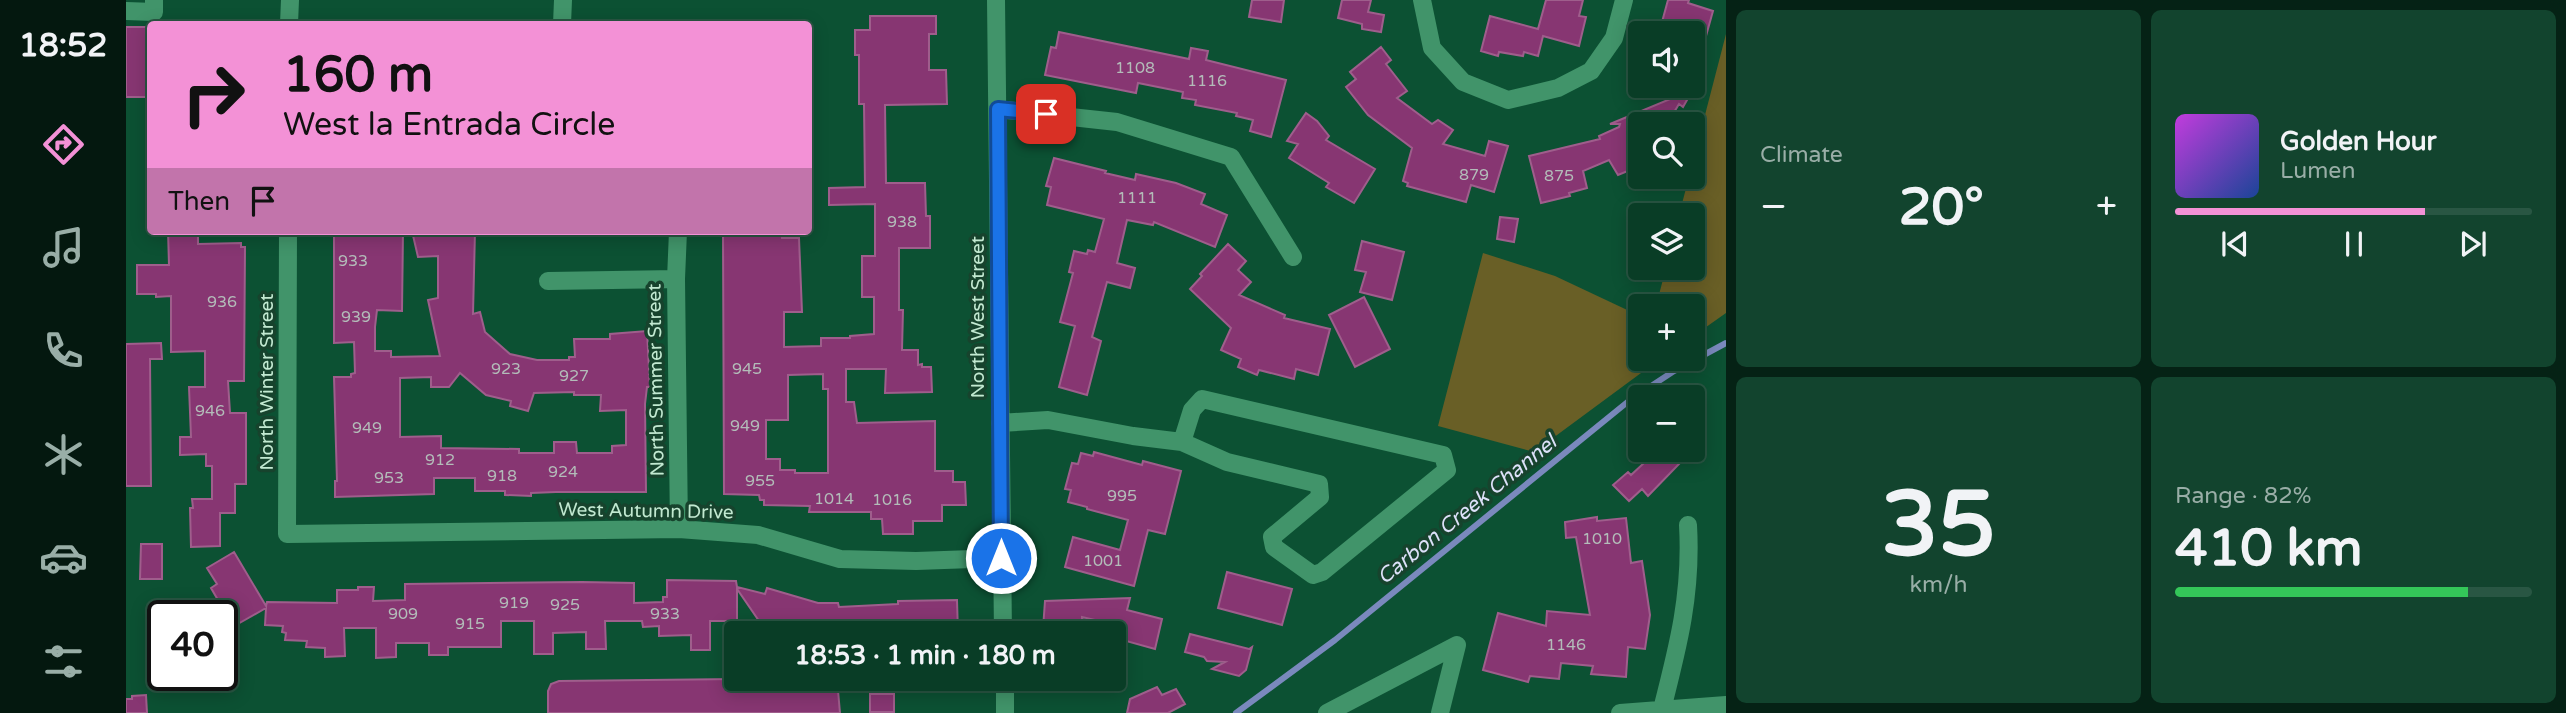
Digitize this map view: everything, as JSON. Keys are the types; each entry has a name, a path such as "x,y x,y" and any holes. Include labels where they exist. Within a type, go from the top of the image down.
{"street":[{"path":"126,11 154,12 154,0"},
{"path":"289,21 290,0"},
{"path":"562,21 563,0"},
{"name":"North West Street","path":"996,0 1003,621"},
{"path":"1422,0 1432,48 1463,82 1508,100 1558,88 1591,71 1614,38 1624,0"},
{"path":"998,109 1117,122 1231,157 1293,257"},
{"name":"North Winter Street","path":"287,534 288,235"},
{"name":"North Summer Street","path":"678,235 679,529"},
{"path":"548,281 676,279"},
{"path":"1000,423 1048,420 1182,442 1227,461 1319,484 1320,497 1272,537 1274,547 1313,575 1322,572 1447,470 1443,456 1202,399 1192,410 1182,442"},
{"path":"1662,712 1683,622 1690,565 1688,525"},
{"name":"West Autumn Drive","path":"287,534 679,529 758,535 840,559 916,561 1001,558"},
{"path":"1327,713 1457,645 1440,713"},
{"path":"1005,691 1005,713"},
{"path":"1620,713 1662,712 1726,705"}],"shaded area":[{"path":"1726,34 1726,313 1705,328 1705,294 1659,294 1663,280 1705,280 1705,203 1682,203 1686,189 1705,189 1705,115"},
{"path":"1483,253 1555,276 1628,310 1628,371 1644,371 1534,452 1438,426"}],"building":[{"path":"1252,0 1284,0 1281,22 1249,17"},
{"path":"1342,0 1371,0 1368,12 1384,15 1381,32 1362,29 1362,24 1338,18"},
{"path":"1546,0 1583,0 1579,16 1586,17 1579,46 1543,36 1538,56 1524,52 1523,56 1499,52 1498,56 1481,51 1490,16 1538,29"},
{"path":"1668,0 1689,0 1688,3 1713,11 1706,36 1705,21 1662,21"},
{"path":"870,16 936,16 936,34 929,34 929,70 946,70 947,104 885,105 886,183 925,183 926,216 930,216 930,248 899,248 899,310 903,310 902,350 918,350 918,365 931,367 932,392 885,393 886,369 846,369 846,402 854,402 857,423 935,421 935,471 953,471 953,482 965,482 966,505 942,505 942,521 913,521 913,534 883,534 882,519 871,519 871,512 809,512 810,506 764,505 764,500 760,500 759,495 724,494 723,235 782,235 782,238 799,238 802,312 784,312 784,347 821,346 821,338 850,338 874,334 874,297 862,297 862,256 875,256 875,204 829,205 829,188 865,187 864,104 859,104 859,55 855,55 855,30 870,30","holes":["823,374 823,389 828,389 828,473 780,470 780,459 766,459 766,420 788,420 788,375"]},
{"path":"126,27 147,27 147,97 126,97"},
{"path":"1059,32 1189,59 1191,48 1208,51 1206,60 1286,80 1271,137 1250,131 1253,120 1236,116 1237,113 1195,105 1196,100 1182,98 1183,92 1138,83 1136,93 1045,75 1051,47 1056,48"},
{"path":"1381,47 1391,60 1386,64 1407,91 1397,98 1432,124 1438,120 1453,130 1443,144 1485,156 1489,141 1508,146 1494,192 1471,185 1466,202 1407,186 1408,183 1403,181 1412,148 1368,115 1346,87 1356,79 1350,72"},
{"path":"1664,98 1688,98 1683,107 1679,104 1674,112 1639,112 1668,100"},
{"path":"1306,113 1317,121 1329,136 1326,140 1375,169 1354,203 1326,187 1329,183 1289,158 1298,144 1287,141"},
{"path":"1628,117 1628,171 1618,175 1609,160 1583,171 1587,188 1569,193 1570,196 1541,203 1529,156 1600,139 1599,136 1619,127 1620,124 1610,124"},
{"path":"1054,158 1135,180 1136,174 1176,183 1205,194 1201,204 1227,215 1215,247 1154,222 1153,225 1127,220 1117,263 1135,268 1130,288 1107,282 1092,337 1101,341 1087,395 1059,387 1075,326 1060,322 1073,273 1069,272 1074,251 1087,254 1088,250 1095,252 1104,219 1047,205 1051,187 1046,186"},
{"path":"1500,217 1518,219 1514,242 1497,239"},
{"path":"168,235 198,235 198,244 241,243 241,247 245,247 244,381 228,381 230,413 246,413 246,484 235,484 235,513 220,513 220,546 191,547 192,499 212,499 212,466 206,466 206,454 180,455 180,437 191,437 189,387 205,387 205,351 171,352 171,296 137,294 137,265 169,265"},
{"path":"334,235 403,235 402,311 377,310 375,327 375,351 391,351 391,357 440,356 428,300 438,298 438,256 418,257 413,235 475,235 473,314 480,312 485,332 510,354 537,360 569,360 569,357 575,357 574,339 610,339 610,334 647,331 650,387 647,387 645,404 646,492 505,495 505,491 475,491 475,478 434,478 434,494 335,497 337,481 334,377 351,377 351,374 355,373 354,342 334,343","holes":["460,373 486,395 511,401 510,406 528,411 534,393 574,392 574,395 601,395 600,411 626,410 626,445 612,446 612,453 577,453 576,442 554,442 554,453 519,453 519,449 441,448 441,436 400,437 400,378 431,377 431,387 449,387"]},
{"path":"1362,241 1404,252 1392,300 1360,292 1366,272 1355,270"},
{"path":"1228,244 1246,261 1238,270 1251,282 1239,295 1285,315 1284,318 1330,329 1318,375 1296,369 1294,379 1259,370 1257,375 1238,367 1241,359 1221,350 1231,328 1190,289"},
{"path":"1364,297 1390,349 1355,367 1329,315"},
{"path":"161,343 162,359 150,359 151,486 126,486 126,344"},
{"path":"1094,452 1142,465 1143,461 1181,471 1165,534 1148,530 1134,586 1065,567 1073,537 1120,550 1128,520 1068,502 1071,490 1065,489 1072,463 1078,464 1081,453 1093,456"},
{"path":"1645,462 1679,464 1648,496 1642,489 1629,501 1613,485 1628,472 1631,475"},
{"path":"1597,517 1597,521 1626,518 1631,563 1642,561 1650,615 1645,649 1628,647 1626,677 1591,674 1593,666 1561,663 1559,679 1530,676 1528,682 1483,670 1498,613 1546,626 1547,611 1590,615 1576,537 1566,538 1565,522"},
{"path":"141,544 162,544 162,579 140,579"},
{"path":"234,552 266,606 267,602 337,603 337,590 358,590 358,587 374,587 373,601 405,600 405,584 582,582 634,583 634,603 663,602 663,597 667,597 667,580 736,581 737,587 765,594 767,588 818,603 838,603 839,607 898,604 898,601 957,600 958,621 759,621 737,589 737,621 710,621 710,650 691,650 691,635 659,636 659,626 643,627 642,621 605,621 606,649 586,649 586,632 553,633 553,654 534,654 534,621 501,621 501,647 448,647 448,655 429,655 429,643 396,643 396,657 376,658 376,628 344,628 345,656 325,657 325,648 306,647 307,641 285,640 283,626 265,625 266,608 238,624 238,600 218,600 211,588 217,584 207,568"},
{"path":"1227,572 1292,589 1282,625 1218,608"},
{"path":"1130,598 1127,610 1162,619 1155,649 1126,641 1126,621 1099,621 1082,617 1082,621 1044,621 1045,601"},
{"path":"1190,634 1249,649 1252,647 1246,670 1239,676 1212,669 1225,662 1207,661 1204,657 1185,652"},
{"path":"724,679 724,691 838,691 840,713 548,713 548,691 551,684 559,681"},
{"path":"1157,687 1162,695 1176,689 1185,704 1168,713 1127,713 1130,699"},
{"path":"870,694 894,694 894,712 870,712"},
{"path":"146,695 147,713 126,713 126,699"}],"waterway":[{"name":"Carbon Creek Channel","path":"1236,713 1335,640 1630,400 1674,371 1726,343"}],"route":[{"path":"1001,558 998,109 1046,114"}]}
